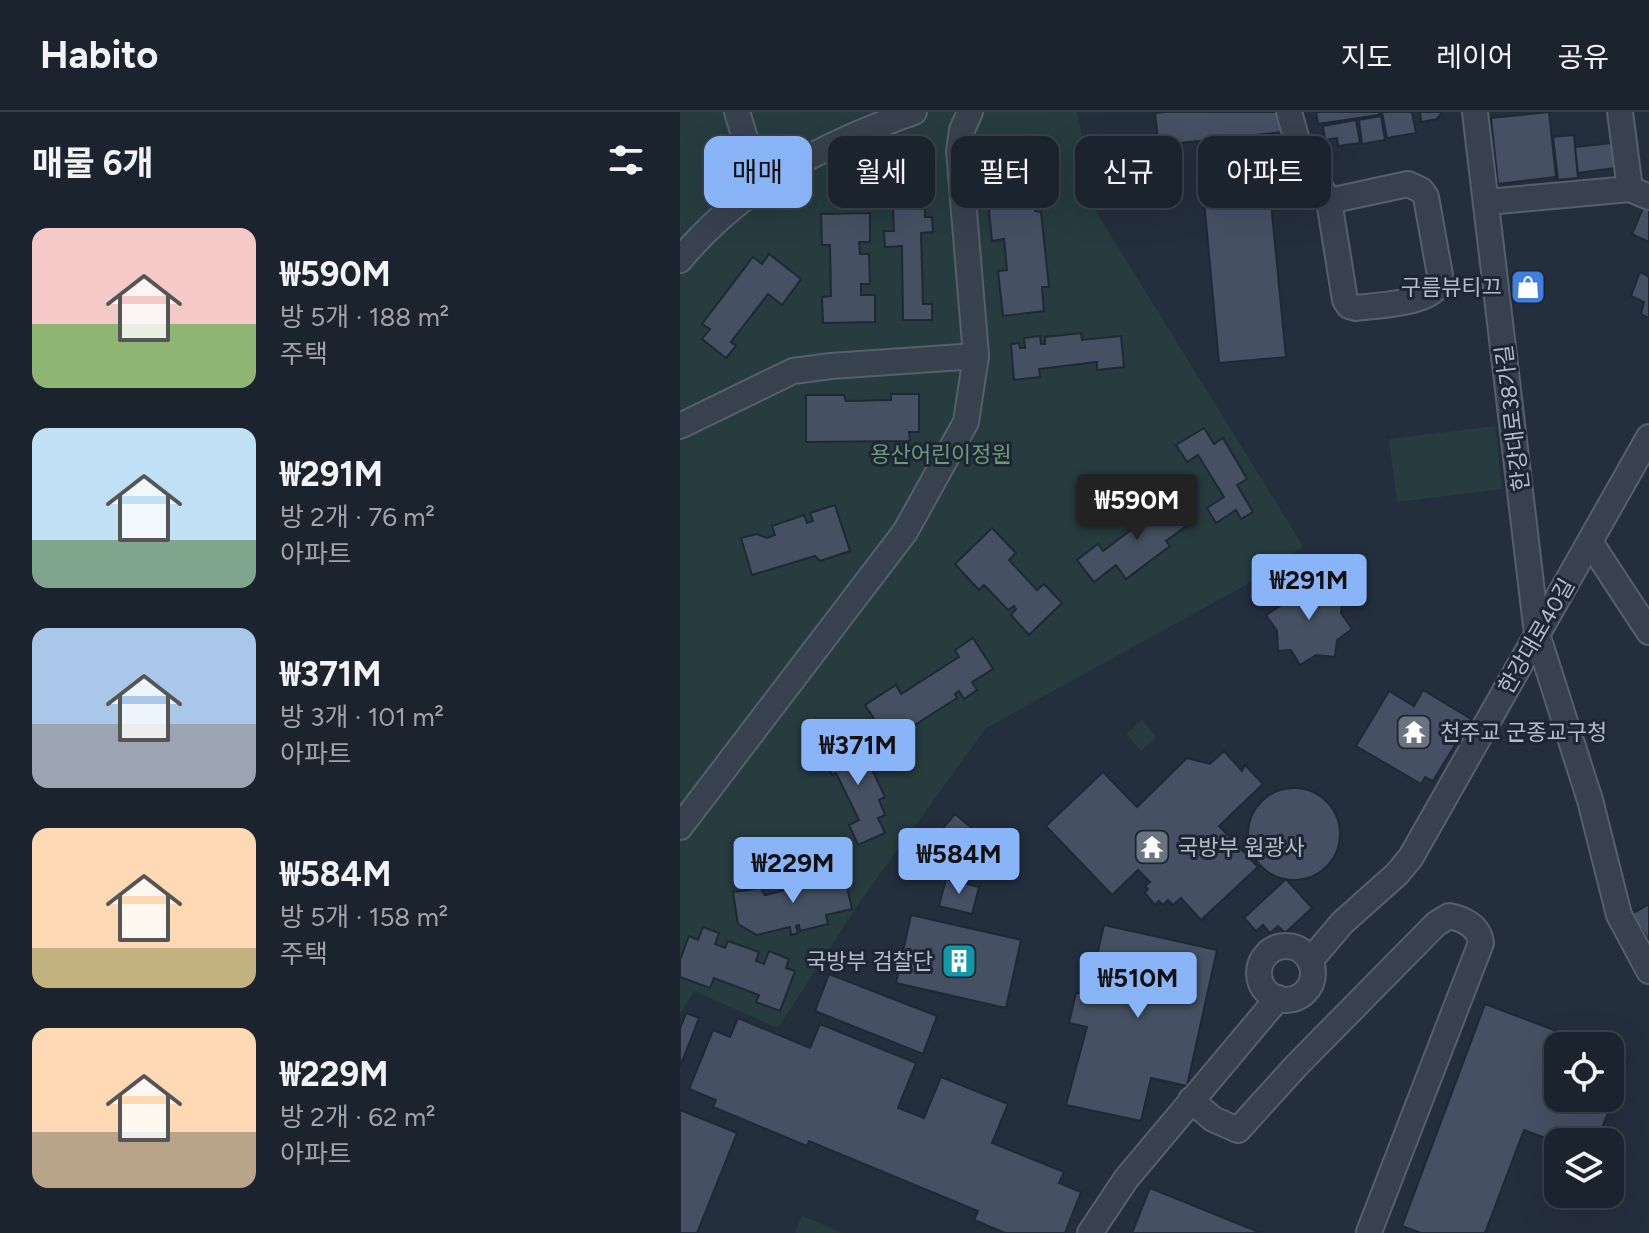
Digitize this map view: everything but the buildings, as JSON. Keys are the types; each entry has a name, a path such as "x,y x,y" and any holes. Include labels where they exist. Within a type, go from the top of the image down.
{"street":[{"path":"737,112 744,136"},
{"path":"812,155 914,112"},
{"path":"680,827 905,532 966,422 976,356 960,184 962,130 970,112"},
{"path":"1289,112 1296,136"},
{"name":"한강대로38가길","path":"1475,112 1537,634 1590,800 1619,915 1649,971"},
{"path":"1487,202 1639,193 1620,112"},
{"path":"1408,184 1421,190 1426,197 1440,275 1441,284 1437,290 1417,298 1356,308 1349,306 1345,300 1329,201 1408,184"},
{"path":"680,260 697,239 735,208"},
{"path":"680,426 793,371 976,356"},
{"name":"한강대로40길","path":"1310,961 1342,923 1397,874 1411,857 1649,437"},
{"path":"1590,542 1649,632"},
{"path":"1191,1100 1213,1119 1238,1130 1297,1065 1436,924 1449,916 1472,925 1481,943 1365,1233"},
{"path":"1286,946 1303,952 1310,961 1313,976 1306,992 1291,1000 1278,998 1261,985 1263,958 1277,947 1286,946"},
{"path":"1090,1233 1126,1179 1278,998"}],"green space":[{"name":"용산어린이정원","path":"680,112 1077,112 1082,136 1075,136 1075,208 1097,208 1098,215 1303,546 1253,581 986,728 861,900 778,1028 694,991 680,1014"},
{"path":"1495,426 1502,489 1397,502 1389,439"},
{"path":"1142,720 1157,737 1141,751 1126,734"},
{"path":"802,1216 843,1233 795,1233"}],"place":[{"name":"구름뷰티끄","path":"1528,287"},
{"name":"천주교 군종교구청","path":"1414,732"},
{"name":"국방부 원광사","path":"1152,847"},
{"name":"국방부 검찰단","path":"959,961"}]}
